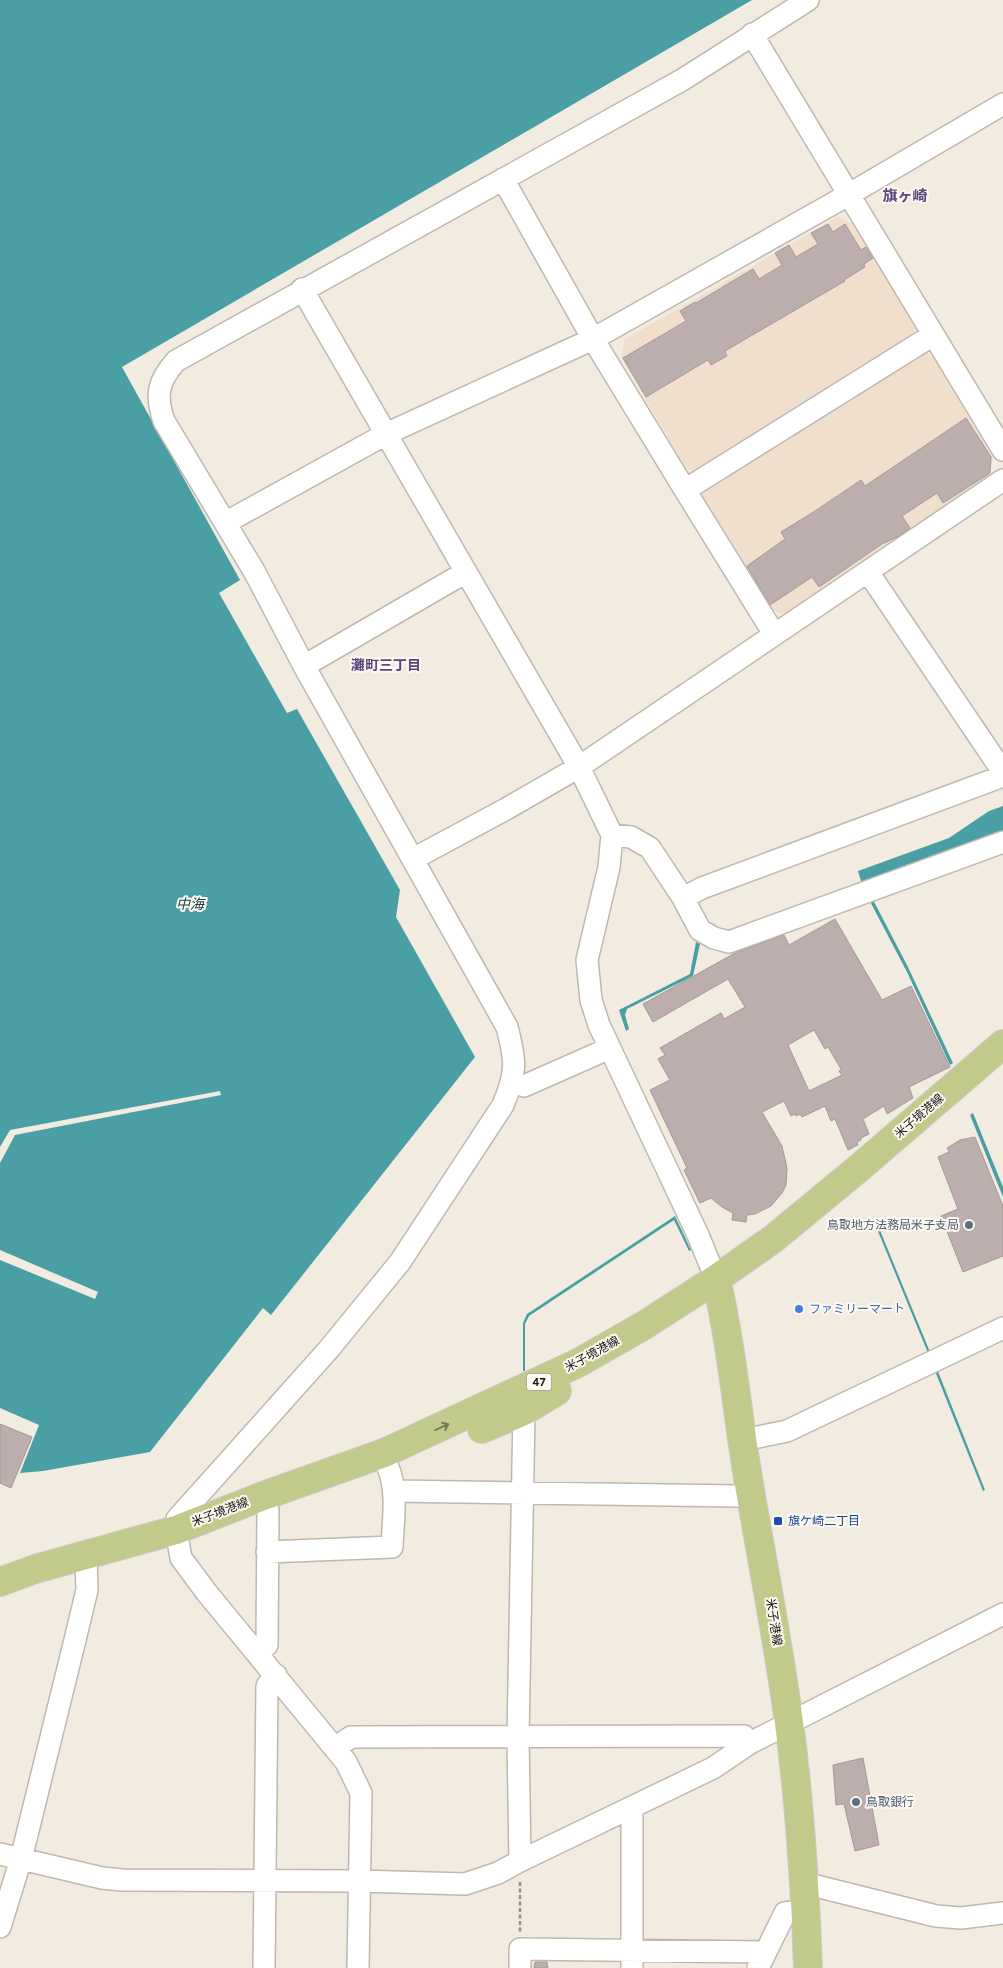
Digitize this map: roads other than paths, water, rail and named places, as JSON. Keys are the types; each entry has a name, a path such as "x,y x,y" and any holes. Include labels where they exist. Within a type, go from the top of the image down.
{"main road":[{"name":"米子境港線","path":"177,1535 263,1496 384,1453 518,1392 578,1363 643,1326 718,1287 773,1238 1003,1044"},
{"name":"米子境港線","path":"0,1582 35,1569 86,1563 177,1535 391,1479 524,1410 718,1287 872,1178 1003,1065"},
{"name":"米子港線","path":"718,1287 790,1724 806,1910 808,1968"},
{"name":"米子境港線","path":"0,1598 73,1576 86,1563"}],"street":[{"path":"358,1968 361,1793 346,1762 180,1558 177,1519 328,1349 400,1262 503,1105 513,1082 514,1054 507,1027 304,666 254,571 164,421 158,397 162,379 176,361 682,80 808,0"},
{"path":"752,34 1003,450"},
{"path":"224,522 386,434 593,339 848,195 1003,104"},
{"path":"503,179 593,339 774,634"},
{"path":"302,290 579,766 612,835 609,867 586,960 591,1000 610,1048 698,1235 718,1287"},
{"path":"685,490 933,334"},
{"path":"413,859 506,809 579,766 1003,480"},
{"path":"304,666 466,572"},
{"path":"868,572 1003,772"},
{"path":"682,898 711,884 1003,776"},
{"path":"612,835 631,837 650,848 700,930 714,938 730,942 1003,842"},
{"path":"513,1082 524,1086 610,1048"},
{"path":"743,1440 787,1431 1003,1328"},
{"path":"520,1861 518,1738 524,1410"},
{"path":"267,1552 392,1547 391,1479 523,1493 738,1496 751,1494"},
{"path":"257,1653 266,1645 268,1510"},
{"path":"0,1927 21,1859 87,1590 86,1563"},
{"path":"0,1854 102,1878 122,1880 359,1881 465,1884 498,1873 713,1768 750,1743 1003,1614"},
{"path":"264,1968 267,1686 276,1675"},
{"path":"335,1748 351,1738 744,1736 750,1743"},
{"path":"632,1807 632,1959"},
{"path":"804,1883 936,1916 961,1918 1003,1912"},
{"path":"520,1959 761,1960 785,1913 806,1910"}],"water":[{"name":"中海","path":"0,0 752,0 122,367 240,580 219,593 287,713 297,709 400,890 396,917 475,1057 271,1315 263,1308 150,1452 43,1471 20,1473 39,1425 0,1408 0,1260 95,1299 98,1292 0,1250 0,1163 15,1135 221,1095 220,1091 10,1130 0,1147"},
{"path":"1003,806 1003,833 871,896 907,965 953,1063 950,1065 907,972 863,888 858,871 949,838 989,811"},
{"path":"696,942 700,944 693,976 627,1009 625,1015 629,1029 626,1031 619,1010 690,974"},
{"path":"973,1113 1003,1187 1003,1197 970,1115"},
{"path":"675,1216 691,1250 689,1251 674,1220 529,1316 525,1324 525,1371 523,1371 523,1323 527,1314"},
{"path":"877,1223 930,1352 928,1353 875,1224"},
{"path":"937,1369 985,1490 983,1491 935,1371"}],"place":[{"name":"鳥取地方法務局米子支局","path":"969,1225"},
{"name":"ファミリーマート","path":"799,1309"},
{"name":"旗ケ崎二丁目","path":"778,1521"},
{"name":"鳥取銀行","path":"856,1802"}],"district":[{"name":"旗ヶ崎","path":"905,196"},
{"name":"灘町三丁目","path":"386,665"}]}
